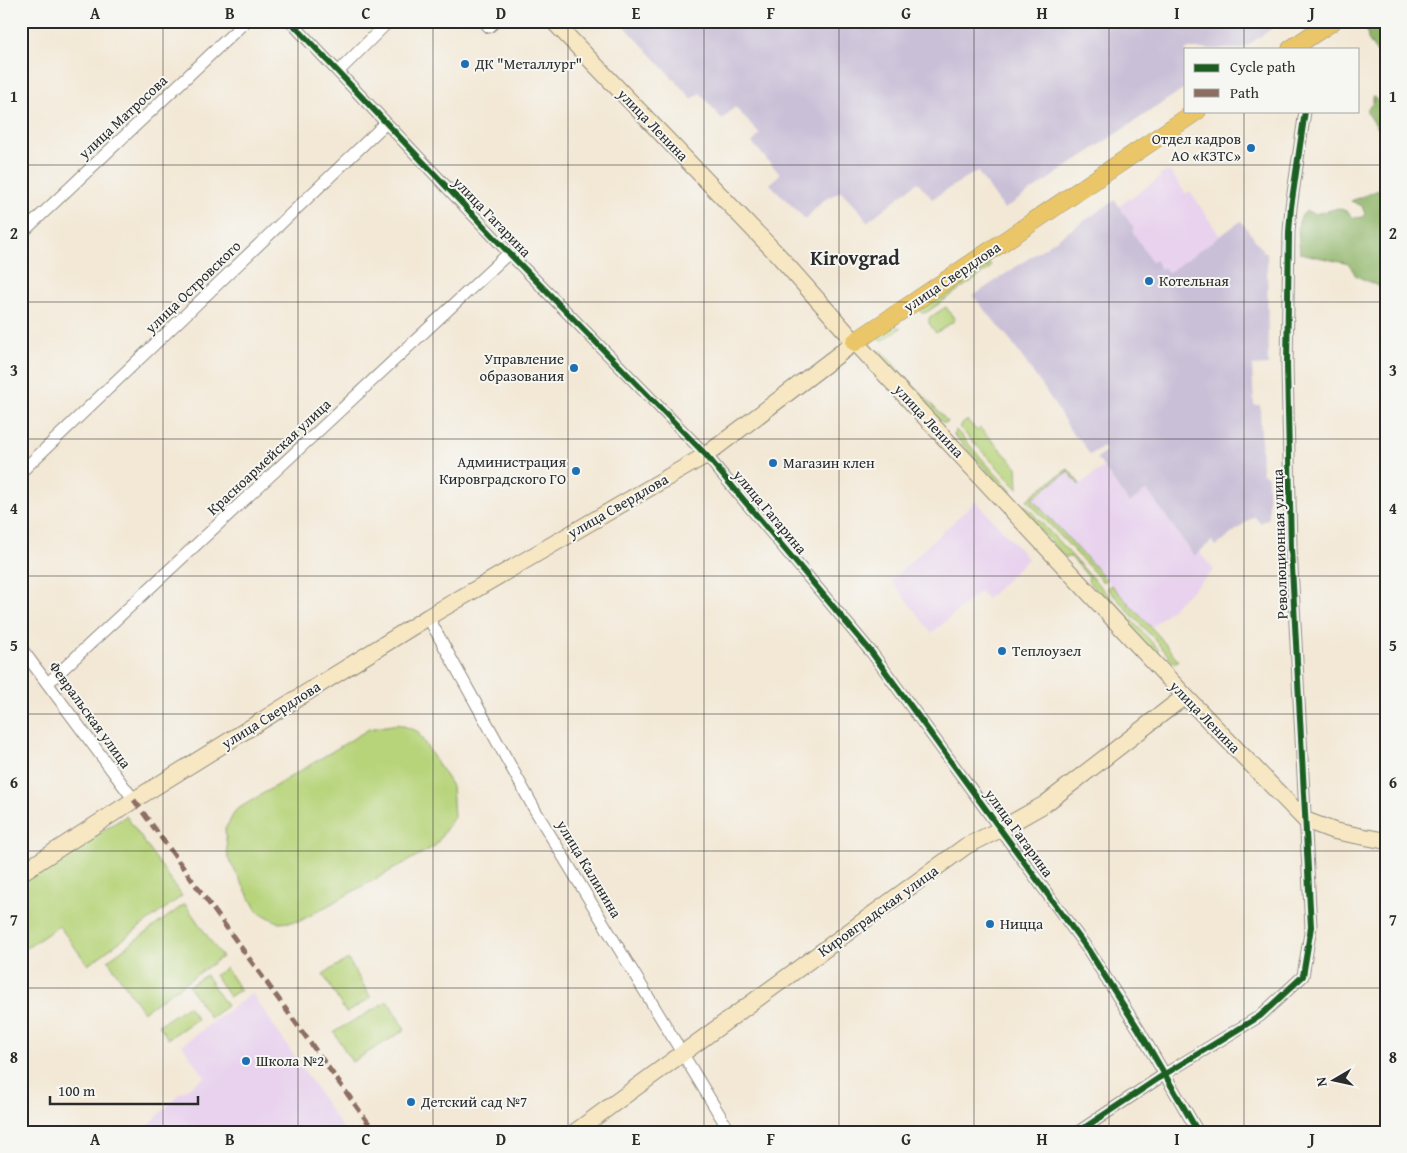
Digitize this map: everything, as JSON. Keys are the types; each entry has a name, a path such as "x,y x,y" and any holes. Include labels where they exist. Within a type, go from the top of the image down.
{"main road":[{"name":"улица Ленина","path":"553,21 778,255 855,342 1185,696 1305,820"},
{"path":"1294,48 1310,42 1333,21"},
{"name":"улица Свердлова","path":"21,872 428,618 706,455 855,342 1196,112"},
{"name":"Кировградская улица","path":"576,1132 966,846 1045,804 1185,696"},
{"path":"1305,820 1334,831 1386,841"}],"street":[{"name":"улица Матросова","path":"21,234 246,21"},
{"name":"улица Гагарина","path":"290,21 509,254 706,455 872,653 1089,952 1165,1074 1198,1132"},
{"path":"338,72 389,21"},
{"path":"484,21 489,27 496,21"},
{"name":"Революционная улица","path":"1165,1074 1260,1016 1303,976 1311,927 1287,420 1288,256 1291,207 1304,112"},
{"name":"улица Островского","path":"21,472 386,123"},
{"name":"Красноармейская улица","path":"48,683 509,254"},
{"name":"улица Калинина","path":"428,618 535,810 730,1132"},
{"name":"Февральская улица","path":"21,648 134,800"},
{"path":"1078,1132 1165,1074"}],"shaded area":[{"path":"620,21 1283,21 1243,48 1184,48 1184,88 1004,209 977,171 932,199 918,182 867,222 861,212 841,191 824,200 805,219 770,184 780,174 752,143 760,134 735,107 722,119 700,93 692,99"},
{"path":"1167,171 1168,173 1170,171 1186,194 1190,191 1220,236 1168,273 1152,262 1131,231 1134,229 1119,206 1160,178 1159,176"},
{"path":"1115,200 1152,262 1155,260 1161,269 1164,267 1168,273 1241,221 1264,252 1267,252 1268,365 1252,366 1254,405 1260,405 1262,472 1268,477 1269,518 1260,523 1254,516 1216,546 1212,541 1194,556 1147,490 1129,503 1097,458 1106,451 1103,446 1090,455 1080,439 1074,436 1046,391 1007,336 973,296"},
{"path":"1103,467 1129,503 1147,490 1193,555 1199,552 1214,570 1151,628 1032,499 1068,471 1079,485"},
{"path":"976,501 1028,559 987,599 980,591 932,633 891,580"},
{"name":"Школа №2","path":"252,993 345,1132 144,1132 179,1094 205,1077 182,1045"}],"green space":[{"path":"1376,21 1386,21 1386,55 1383,52 1376,52 1368,39 1367,29"},
{"path":"1373,96 1381,105 1386,104 1386,140 1367,112 1367,109 1373,103"},
{"path":"1386,187 1386,289 1356,276 1349,264 1300,253 1298,229 1300,218 1303,214 1307,211 1315,214 1338,208 1346,211 1354,218 1362,217 1365,214 1362,206 1351,201"},
{"path":"988,262 991,265 989,269 927,312 922,313 920,311 921,307"},
{"path":"946,307 955,320 936,333 929,323 929,318"},
{"path":"893,326 901,328 883,340 879,340 877,337"},
{"path":"880,351 948,422 942,422 876,353"},
{"path":"966,421 977,431 980,428 1017,467 1018,489 959,427"},
{"path":"956,430 1012,492 1005,490 954,435"},
{"path":"1068,469 1079,485 1068,471 1032,499 1106,579 1103,582 1027,500"},
{"path":"1025,505 1158,649 1158,652 1154,653 1088,581 1089,577 1071,557 1065,557 1022,510"},
{"path":"1111,585 1159,636 1178,661 1175,664 1107,588"},
{"path":"398,724 417,731 452,786 454,817 435,846 300,921 279,923 257,911 228,858 225,829 236,810 369,729"},
{"path":"126,816 182,896 88,965 59,926 21,952 21,883"},
{"path":"185,904 222,957 143,1012 108,960"},
{"path":"348,959 371,998 346,1013 323,974"},
{"path":"226,968 240,990 229,997 215,975"},
{"path":"206,975 227,1006 210,1018 189,986"},
{"path":"388,1001 405,1030 352,1062 334,1032"},
{"path":"188,1006 197,1019 168,1039 159,1025"}],"marked path":[{"path":"134,800 375,1132"}],"cycle path":[{"path":"290,21 509,253 706,455 872,653 1089,951 1139,1030 1198,1132"},
{"path":"1078,1132 1165,1074 1260,1016 1303,976 1311,927 1291,548 1287,366 1289,232 1305,112"}],"place":[{"name":"ДК \"Металлург\"","path":"465,64"},
{"name":"Отдел кадров АО «КЗТС»","path":"1251,148"},
{"name":"Котельная","path":"1149,281"},
{"name":"Управление образования","path":"574,368"},
{"name":"Магазин клен","path":"773,463"},
{"name":"Администрация Кировградского ГО","path":"576,471"},
{"name":"Теплоузел","path":"1002,651"},
{"name":"Ницца","path":"990,924"},
{"name":"Школа №2","path":"246,1061"},
{"name":"Детский сад №7","path":"411,1102"}],"district":[{"name":"Kirovgrad","path":"855,258"}]}
